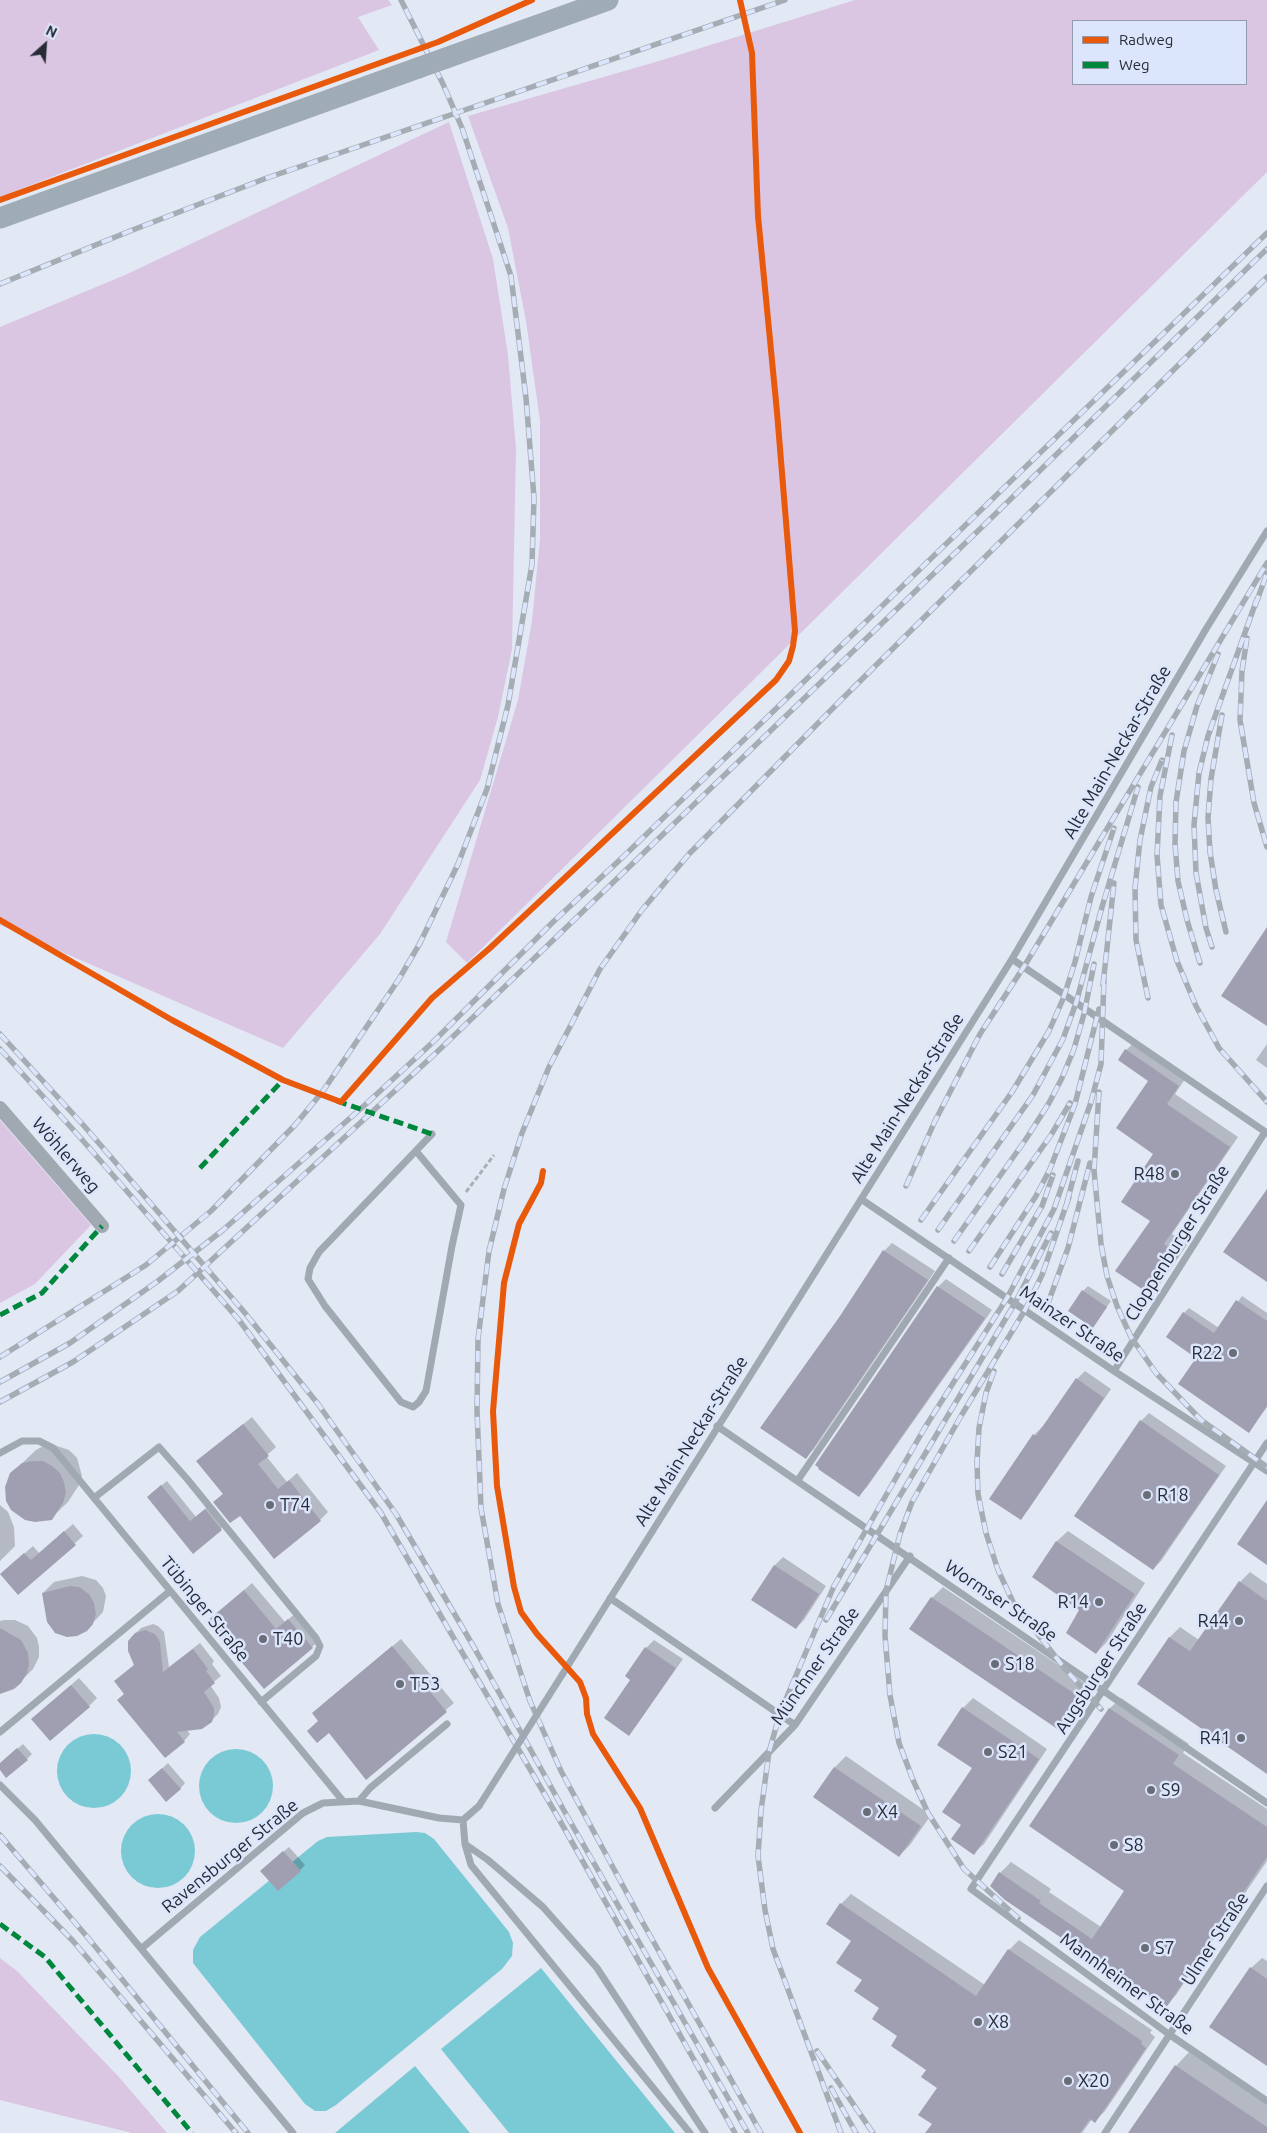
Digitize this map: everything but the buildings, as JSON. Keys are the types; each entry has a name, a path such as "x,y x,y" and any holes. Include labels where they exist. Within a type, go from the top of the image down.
{"main road":[{"path":"0,218 608,0"}],"street":[{"name":"Wöhlerweg","path":"0,1108 102,1226"}],"lane":[{"name":"Alte Main-Neckar-Straße","path":"462,1820 479,1806 1012,960 1206,629 1267,531"},
{"path":"1012,960 1266,1132"},
{"name":"Cloppenburger Straße","path":"1114,1371 1266,1132"},
{"path":"416,1152 462,1205 452,1246 426,1391 419,1402 413,1407 401,1402 325,1306 308,1279 310,1268 319,1252 432,1134"},
{"name":"Mainzer Straße","path":"861,1199 1114,1371 1267,1471"},
{"path":"798,1480 948,1258"},
{"name":"Wormser Straße","path":"718,1426 910,1556 1267,1803"},
{"name":"Tübinger Straße","path":"0,1453 22,1442 39,1441 53,1448 343,1801"},
{"name":"Augsburger Straße","path":"972,1889 1267,1443"},
{"path":"94,1498 159,1447 188,1480 316,1638 320,1646 316,1656 261,1702"},
{"name":"Münchner Straße","path":"715,1808 795,1725 910,1556"},
{"path":"0,1732 170,1591"},
{"path":"610,1598 795,1725"},
{"path":"359,1800 370,1788 447,1724"},
{"path":"0,1784 35,1820 293,2133"},
{"name":"Ravensburger Straße","path":"142,1948 304,1812 323,1803 359,1800 439,1818 462,1820"},
{"path":"462,1820 465,1844 471,1865 690,2133"},
{"path":"465,1844 488,1860 543,1907 597,1968 705,2133"},
{"name":"Ulmer Straße","path":"1105,2133 1267,1886"},
{"name":"Mannheimer Straße","path":"972,1889 1170,2035 1267,2101"}],"path":[{"path":"459,1201 494,1155"}],"shaded area":[{"path":"0,0 388,0 392,5 358,17 379,50 0,197"},
{"path":"855,0 1267,0 1267,172 467,963 446,942 518,700 532,621 540,539 540,421 526,321 508,228 468,116 659,61"},
{"path":"449,122 493,259 508,355 516,449 512,649 498,717 480,780 380,934 283,1048 0,925 0,327 125,275"},
{"path":"0,1120 91,1225 35,1284 0,1303"},
{"path":"0,1958 17,1971 118,2076 167,2133 132,2133 0,2100"}],"water":[{"path":"87,1734 101,1734 115,1740 125,1750 131,1764 129,1785 115,1802 101,1808 87,1808 73,1802 63,1792 57,1778 57,1764 63,1750 73,1740"},
{"path":"229,1749 243,1749 257,1755 267,1765 273,1779 271,1800 257,1817 243,1823 229,1823 215,1817 205,1807 199,1793 199,1779 205,1765 215,1755"},
{"path":"151,1814 165,1814 179,1820 189,1830 195,1844 193,1865 179,1882 165,1888 151,1888 137,1882 127,1872 121,1858 121,1844 127,1830 137,1820"},
{"path":"425,1833 434,1839 509,1932 513,1943 512,1956 502,1969 336,2105 326,2111 315,2111 305,2104 193,1963 193,1950 200,1937 318,1841 327,1837"},
{"path":"541,1968 675,2133 509,2133 441,2049"},
{"path":"415,2066 470,2133 335,2133"}],"railway":[{"path":"0,1357 146,1265 211,1211 295,1125 323,1091 399,979 420,943 458,864 487,789 508,705 532,564 534,498 526,398 511,276 462,128 443,84 401,0"},
{"path":"0,284 264,179 785,0"},
{"path":"0,1382 70,1343 158,1281 223,1230 366,1104 432,1043 553,922 624,856 1267,233"},
{"path":"0,1402 73,1362 178,1291 437,1052 981,528 1267,249"},
{"path":"761,2133 643,1923 561,1771 530,1701 498,1604 481,1508 477,1411 478,1339 489,1251 504,1189 522,1133 549,1067 600,969 642,910 689,854 839,702 1267,277"},
{"path":"906,1186 935,1121 980,1034 1025,965 1267,563"},
{"path":"1255,606 1267,573"},
{"path":"1212,947 1206,928 1196,873 1194,825 1199,773 1208,736 1257,599"},
{"path":"1247,638 1242,671 1240,720 1254,803 1267,847"},
{"path":"1200,963 1178,881 1175,844 1176,802 1184,751 1197,706 1218,654"},
{"path":"1222,715 1211,779 1208,818 1210,852 1216,890 1226,932"},
{"path":"1172,735 1160,796 1157,855 1161,905 1177,961 1196,1006 1219,1048 1267,1102"},
{"path":"1148,998 1136,940 1135,888 1140,840 1151,787 1162,760"},
{"path":"938,1230 1033,1095 1063,1039 1076,1003 1138,787"},
{"path":"921,1220 1012,1092 1049,1031 1063,999 1075,962 1091,897 1114,828"},
{"path":"1103,985 1114,883"},
{"path":"954,1241 1026,1139 1049,1103 1062,1078 1074,1049 1084,1014 1094,964"},
{"path":"841,2133 773,1949 765,1910 758,1856 761,1811 769,1752 780,1713 834,1586 924,1429 1007,1298 1054,1209 1091,1102 1101,1064 1104,979"},
{"path":"990,1267 1036,1196 1050,1169 1075,1104 1099,1009"},
{"path":"0,1034 85,1127 245,1313 318,1404 396,1514 475,1649 567,1816 748,2133"},
{"path":"0,1049 78,1135 239,1320 381,1513 559,1819 735,2133"},
{"path":"1099,1092 1094,1170 1101,1244 1107,1276 1117,1306 1131,1337 1156,1373 1201,1420 1267,1467"},
{"path":"969,1251 1051,1135 1070,1103"},
{"path":"1067,1202 1078,1161"},
{"path":"1047,1306 1068,1248 1090,1163"},
{"path":"1002,1274 1042,1206 1053,1175"},
{"path":"1018,1918 964,1869 928,1813 913,1780 899,1743 890,1695 885,1636 886,1591 900,1534 912,1502 1025,1310 1042,1275 1069,1197"},
{"path":"826,1620 1015,1303 1051,1233"},
{"path":"994,1371 986,1393 979,1428 977,1462 978,1494 986,1533 998,1570 1013,1602 1065,1669 1101,1709"},
{"path":"0,1835 89,1939 248,2133"},
{"path":"0,1866 73,1941 236,2133"},
{"path":"817,2051 873,2133"},
{"path":"831,2088 856,2133"}],"marked path":[{"path":"200,1168 283,1080"},
{"path":"337,1101 432,1134"},
{"path":"0,1315 42,1293 102,1226"},
{"path":"0,1924 45,1957 192,2133"}],"cycle path":[{"path":"0,200 438,42 532,0"},
{"path":"0,920 172,1020 283,1080 341,1102 432,998 490,948 776,680 789,661 795,631 777,412 758,216 752,53 740,0"},
{"path":"543,1171 541,1183 519,1224 504,1283 493,1411 497,1486 514,1587 521,1612 537,1634 580,1682 586,1698 587,1714 593,1734 640,1808 708,1968 800,2133"}],"place":[{"name":"R48","path":"1175,1174"},
{"name":"R22","path":"1233,1353"},
{"name":"R18","path":"1147,1495"},
{"name":"T74","path":"270,1505"},
{"name":"R14","path":"1099,1602"},
{"name":"R44","path":"1239,1621"},
{"name":"T40","path":"263,1639"},
{"name":"S18","path":"995,1664"},
{"name":"T53","path":"400,1684"},
{"name":"R41","path":"1241,1738"},
{"name":"S21","path":"988,1752"},
{"name":"S9","path":"1151,1790"},
{"name":"X4","path":"867,1812"},
{"name":"S8","path":"1114,1845"},
{"name":"S7","path":"1145,1948"},
{"name":"X8","path":"978,2022"},
{"name":"X20","path":"1068,2081"}]}
